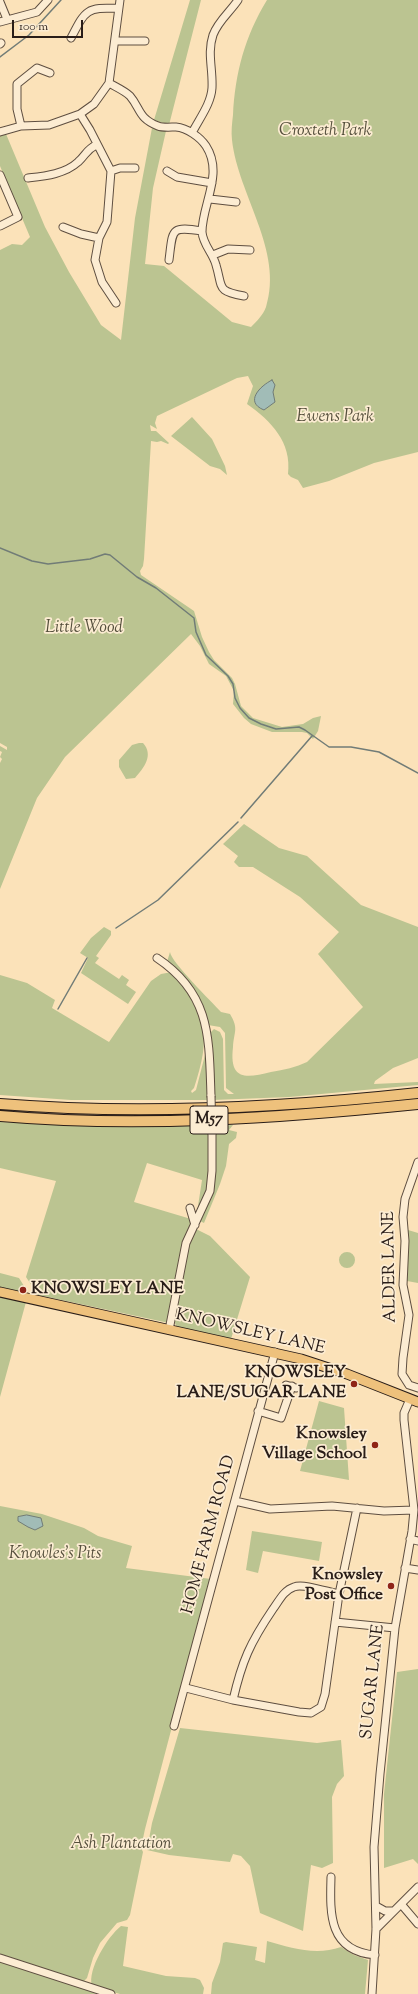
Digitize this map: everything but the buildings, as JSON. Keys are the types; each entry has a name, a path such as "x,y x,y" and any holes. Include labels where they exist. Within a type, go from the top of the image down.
{"highway":[{"name":"M57","path":"0,1104 33,1107 187,1110 330,1103 418,1093"},
{"name":"M57","path":"0,1116 36,1119 191,1122 345,1112 418,1104"}],"main road":[{"name":"KNOWSLEY LANE","path":"0,1292 275,1352 347,1374 414,1401"}],"street":[{"path":"0,2 3,21 37,12 48,0"},
{"path":"0,132 21,126 49,125 80,114 94,104 109,83 116,41 118,8 120,0"},
{"path":"192,133 207,108 212,89 209,50 214,34 222,19 230,12 238,0"},
{"path":"72,38 86,13 94,8 118,8"},
{"path":"116,41 145,41"},
{"path":"21,126 17,109 17,84 37,68 50,73"},
{"path":"109,83 129,96 141,115 150,121 160,127 178,127 192,133 206,146 213,163 210,199 202,231 204,242 213,255 220,285 228,293 244,296"},
{"path":"80,114 90,130 110,171 106,222 99,238 95,260 102,282 116,303"},
{"path":"28,178 67,170 79,161 87,150 96,145"},
{"path":"110,171 120,168 135,168"},
{"path":"167,171 177,177 212,183"},
{"path":"0,175 18,217 0,226"},
{"path":"210,199 236,202"},
{"path":"64,227 99,238"},
{"path":"169,260 172,236 176,230 181,228 202,231"},
{"path":"213,255 228,249 250,250"},
{"path":"157,958 182,980 196,1000 205,1021 209,1042 211,1096 212,1171 210,1191 186,1243 169,1330"},
{"name":"ALDER LANE","path":"418,1162 405,1199 403,1217 405,1241 403,1285 409,1315 402,1374 409,1385 418,1388"},
{"path":"190,1208 195,1225"},
{"name":"HOME FARM ROAD","path":"174,1726 186,1688 258,1411 275,1352"},
{"path":"258,1411 280,1421 291,1386"},
{"name":"SUGAR LANE","path":"372,1994 376,1929 375,1834 395,1628 414,1510 404,1413 414,1401"},
{"path":"235,1501 270,1509 332,1506 414,1510"},
{"path":"186,1688 232,1700 305,1713 318,1709 324,1700 339,1594 356,1508"},
{"path":"410,1539 418,1541"},
{"path":"405,1568 418,1570"},
{"path":"232,1700 248,1648 254,1636 287,1591 295,1586 339,1594"},
{"path":"335,1622 395,1628"},
{"path":"330,1877 330,1916 335,1930 342,1939 356,1951 374,1955"},
{"path":"376,1929 418,1887"},
{"path":"376,1903 385,1911 393,1911"},
{"path":"401,1904 418,1924"},
{"path":"0,1958 111,1994"}],"green space":[{"path":"190,0 201,0 169,125 154,120"},
{"path":"267,0 418,0 418,452 374,463 329,481 303,488 298,480 288,474 287,452 278,433 272,425 247,404 253,386 248,376 237,378 157,416 155,423 157,429 150,425 151,431 156,431 169,443 151,441 144,559 143,566 140,571 141,575 194,611 202,637 209,652 214,660 232,678 241,706 253,718 282,727 303,724 313,718 321,716 318,731 313,739 307,733 272,732 251,724 233,704 234,691 226,676 209,664 200,646 191,634 65,757 37,798 0,889 0,763 2,759 0,757 2,752 0,751 0,746 7,750 7,747 0,743 0,250 12,244 22,245 30,237 0,166 0,136 6,134 45,227 69,272 101,325 121,340 135,218 152,128 166,131 153,188 145,264 164,266 232,322 251,327 262,315 266,307 270,286 269,265 265,244 236,161 232,140 232,128 236,84 242,55 253,27"},
{"path":"192,417 212,439 225,466 227,475 220,469 210,466 171,436"},
{"path":"143,743 148,752 148,757 142,770 135,778 126,779 119,767 119,760 132,745"},
{"path":"244,824 279,848 307,856 361,905 418,927 418,1058 393,1068 375,1081 374,1084 418,1082 418,1085 289,1097 213,1100 210,1033 214,1029 220,1032 223,1039 224,1090 228,1094 234,1094 226,1088 225,1033 220,1027 208,1025 204,1012 167,962 170,952 184,973 221,1012 230,1014 235,1027 232,1058 234,1066 237,1071 247,1076 290,1068 307,1062 363,1007 318,954 339,932 300,897 253,867 239,867 234,862 238,856 223,844"},
{"path":"104,927 111,931 111,935 96,956 99,958 95,963 119,979 122,975 129,980 126,985 136,992 128,1004 81,973 88,958 80,953 91,938"},
{"path":"172,972 193,1000 203,1026 203,1054 194,1088 191,1091 192,1093 196,1090 206,1051 209,1100 71,1100 0,1095 0,975 27,983 55,1000 52,1008 109,1042 151,981 161,974"},
{"path":"0,1122 89,1126 209,1125 210,1172 207,1194 196,1219 202,1180 147,1163 134,1202 191,1219 169,1323 38,1295 26,1277 56,1181 0,1168"},
{"path":"233,1125 229,1130 237,1132 236,1138 229,1144 226,1166 204,1223 200,1221 207,1202 214,1126"},
{"path":"196,1229 210,1236 250,1277 231,1339 178,1330 174,1321 188,1246"},
{"path":"408,1230 418,1233 418,1283 407,1281"},
{"path":"347,1252 353,1254 355,1260 353,1266 347,1268 341,1266 339,1260 341,1254"},
{"path":"0,1273 19,1278 24,1286 19,1292 0,1287"},
{"path":"0,1296 26,1302 0,1397"},
{"path":"319,1401 344,1408 349,1480 300,1471"},
{"path":"0,1506 42,1514 84,1528 98,1536 132,1546 126,1568 211,1579 145,1829 141,1848 143,1852 130,1915 127,1920 117,1923 100,1943 93,1958 87,1978 83,1982 0,1957"},
{"path":"252,1531 322,1542 319,1561 263,1551 258,1573 246,1570"},
{"path":"418,1669 418,1864 413,1859 384,1868 384,1794 397,1672"},
{"path":"180,1728 317,1743 341,1740 344,1776 337,1784 332,1797 333,1863 322,1868 311,1865 303,1931 260,1913 250,1866 241,1856 233,1854 230,1862 169,1855 147,1850 152,1823"},
{"path":"121,1926 128,1927 123,1966 166,1976 195,1978 200,1980 204,1988 203,1994 120,1994 92,1986 91,1979 93,1971 100,1954 110,1937"},
{"path":"267,1941 313,1951 332,1950 341,1947 354,1955 368,1960 365,1994 211,1994 212,1983 220,1962 223,1943 226,1942 257,1947 255,1960 265,1963"},
{"path":"0,1961 104,1994 0,1994"}],"water":[{"path":"272,380 275,385 273,392 275,402 264,410 258,407 255,403 256,394 263,386"},
{"path":"27,1515 41,1518 43,1526 35,1530 18,1521 18,1517"}],"waterway":[{"path":"0,57 29,35 61,0"},
{"path":"0,548 32,561 48,564 90,559 105,554 110,555 137,577 156,588 194,618 196,632 206,655 228,676 233,684 235,698 240,708 249,718 276,729 299,727 329,747 351,747 379,752 418,773"},
{"path":"241,818 312,736"},
{"path":"116,928 158,900 238,822"},
{"path":"58,1009 87,958"}],"place":[{"name":"KNOWSLEY LANE","path":"23,1290"},
{"name":"KNOWSLEY LANE/SUGAR LANE","path":"354,1384"},
{"name":"Knowsley Village School","path":"375,1445"},
{"name":"Knowsley Post Office","path":"391,1586"}],"park label":[{"name":"Croxteth Park","path":"325,132"},
{"name":"Ewens Park","path":"335,418"},
{"name":"Little Wood","path":"84,629"},
{"name":"Knowles's Pits","path":"55,1555"},
{"name":"Ash Plantation","path":"121,1845"}]}
